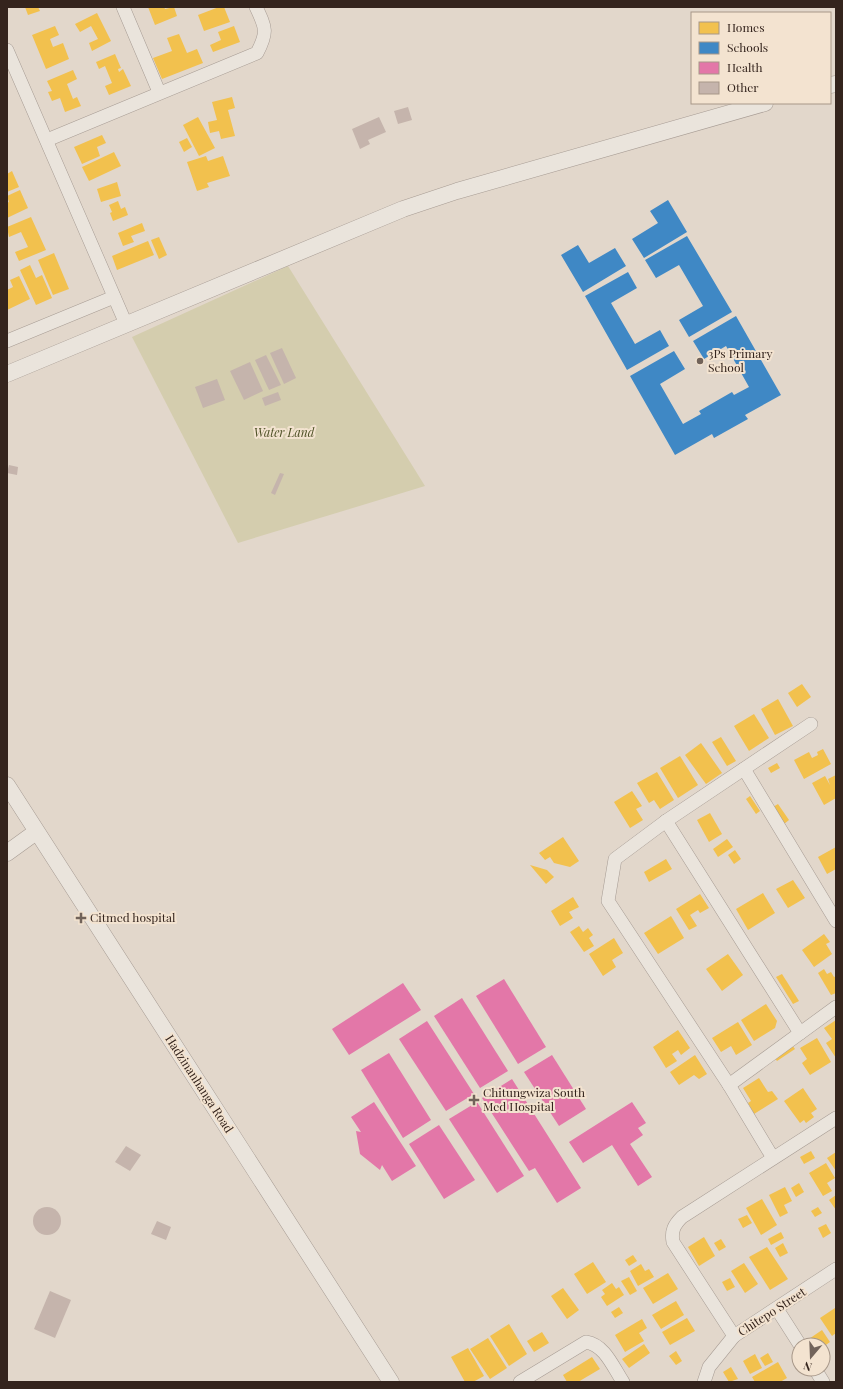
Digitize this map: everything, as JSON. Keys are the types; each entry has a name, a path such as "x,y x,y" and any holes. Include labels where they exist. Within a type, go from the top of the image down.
{"street":[{"path":"123,7 159,92"},
{"path":"47,140 159,92 257,53 265,37 262,20 256,7"},
{"path":"7,50 126,324"},
{"path":"7,374 403,209 457,191 762,104"},
{"path":"7,341 114,297"},
{"path":"774,1158 729,1085 608,901 615,858 666,821 811,724"},
{"path":"744,769 836,921"},
{"name":"Hadzinanhanga Road","path":"7,785 391,1382"},
{"path":"666,821 800,1033"},
{"path":"7,853 36,832"},
{"path":"729,1085 836,1006"},
{"path":"734,1336 673,1242 673,1229 682,1218 836,1118"},
{"name":"Chitepo Street","path":"704,1382 709,1367 734,1336 836,1269"},
{"path":"777,1309 795,1337"},
{"path":"520,1382 586,1342 593,1343 602,1349 623,1382"}],"green space":[{"name":"Water Land","path":"288,266 425,486 238,543 132,337"}],"building: Homes":[{"path":"25,7 38,7 40,11 28,15"},
{"path":"148,7 164,7 165,9 174,7 177,16 155,25"},
{"path":"219,7 224,7 230,22 204,31 198,15"},
{"path":"97,13 111,41 92,51 89,43 98,39 91,26 80,32 75,24"},
{"path":"55,26 59,35 50,39 53,47 63,43 69,59 46,69 32,35"},
{"path":"234,26 240,42 213,52 210,45 221,40 218,32"},
{"path":"179,34 187,53 197,49 203,63 162,79 153,58 172,51 167,38"},
{"path":"115,54 121,68 118,69 119,72 123,69 131,86 109,95 105,86 112,83 105,66 99,69 96,62"},
{"path":"73,70 77,79 67,84 73,99 77,97 81,106 65,112 60,98 52,101 48,92 52,91 47,81"},
{"path":"232,97 235,108 228,110 235,136 221,139 219,131 210,133 208,122 217,120 212,102"},
{"path":"198,117 215,148 199,156 183,125"},
{"path":"102,135 106,143 97,147 100,156 82,164 74,147"},
{"path":"187,138 192,147 184,152 179,142"},
{"path":"114,152 121,166 89,181 82,167"},
{"path":"206,156 208,161 223,156 230,176 207,183 209,187 197,191 187,162"},
{"path":"12,171 19,187 7,192 7,174"},
{"path":"117,182 121,196 101,202 97,189"},
{"path":"20,190 28,208 7,218 7,203 9,202 7,196"},
{"path":"118,201 121,209 125,207 128,215 113,221 110,213 112,212 109,205"},
{"path":"31,217 46,250 19,261 15,252 28,247 21,232 9,237 7,227"},
{"path":"142,223 145,231 131,236 134,242 123,246 118,233"},
{"path":"159,237 167,255 159,259 151,240"},
{"path":"148,241 154,255 117,270 112,256"},
{"path":"54,253 69,289 53,295 38,260"},
{"path":"30,265 36,278 42,275 52,298 36,305 20,270"},
{"path":"19,276 30,299 7,310 7,290 13,287 10,280"},
{"path":"802,684 811,697 797,707 788,693"},
{"path":"778,699 793,726 775,735 761,709"},
{"path":"754,714 769,738 749,751 734,726"},
{"path":"721,737 736,761 727,766 712,742"},
{"path":"701,743 722,773 706,784 685,755"},
{"path":"823,749 831,764 804,779 794,760 809,752 812,758 818,755 817,752"},
{"path":"680,756 698,785 678,798 660,768"},
{"path":"777,763 780,768 771,773 768,768"},
{"path":"657,772 674,800 660,809 654,800 649,803 637,783"},
{"path":"836,775 836,798 824,805 812,783 825,776 830,785 828,779"},
{"path":"632,791 642,806 636,809 643,820 630,828 614,802"},
{"path":"750,796 760,811 756,814 746,799"},
{"path":"778,804 789,820 784,824 773,807"},
{"path":"710,813 722,834 709,842 697,820"},
{"path":"563,837 579,861 570,867 554,863 550,857 545,860 539,853"},
{"path":"727,839 733,847 718,857 713,849"},
{"path":"836,847 836,869 827,874 818,857"},
{"path":"735,850 741,859 734,864 728,855"},
{"path":"666,859 672,869 649,882 644,872"},
{"path":"530,865 547,870 554,877 546,884"},
{"path":"793,880 805,898 788,908 776,889"},
{"path":"763,893 775,913 748,930 736,909"},
{"path":"700,894 709,908 700,913 698,910 690,915 697,926 689,930 676,909"},
{"path":"573,897 579,907 569,912 573,918 560,926 551,911"},
{"path":"671,916 684,938 658,954 644,933"},
{"path":"579,926 583,932 588,928 593,935 589,938 594,946 584,952 570,932"},
{"path":"824,934 830,942 826,944 832,954 814,967 802,950"},
{"path":"614,938 623,953 612,960 616,967 603,976 589,954"},
{"path":"728,954 743,975 722,991 706,969"},
{"path":"824,969 827,974 831,972 834,977 836,976 836,993 831,995 818,973"},
{"path":"782,974 799,1001 793,1004 776,977"},
{"path":"766,1004 777,1021 775,1028 754,1041 741,1020"},
{"path":"836,1020 836,1058 826,1043 832,1039 824,1028"},
{"path":"738,1022 752,1045 736,1055 731,1046 721,1052 712,1038"},
{"path":"678,1030 690,1048 681,1055 678,1050 672,1054 677,1061 666,1068 653,1047"},
{"path":"817,1038 831,1062 810,1075 802,1063 807,1059 800,1048"},
{"path":"792,1045 795,1049 777,1061 774,1057"},
{"path":"695,1055 707,1074 699,1079 694,1075 679,1085 670,1072"},
{"path":"759,1078 768,1092 772,1091 778,1099 754,1114 748,1103 751,1101 743,1088"},
{"path":"803,1088 817,1109 811,1113 814,1117 806,1123 804,1120 800,1123 784,1101"},
{"path":"811,1151 815,1158 804,1164 800,1157"},
{"path":"836,1152 836,1171 827,1158"},
{"path":"826,1163 835,1178 827,1183 832,1191 823,1196 809,1173"},
{"path":"799,1183 804,1192 796,1197 791,1188"},
{"path":"785,1187 792,1201 784,1205 788,1213 780,1217 769,1195"},
{"path":"836,1195 836,1210 829,1200"},
{"path":"762,1199 777,1225 761,1235 746,1208"},
{"path":"818,1207 822,1213 815,1217 811,1211"},
{"path":"747,1215 752,1223 743,1228 738,1219"},
{"path":"826,1224 831,1233 823,1238 818,1228"},
{"path":"781,1232 784,1238 771,1245 768,1239"},
{"path":"704,1237 715,1256 699,1266 688,1247"},
{"path":"721,1239 726,1247 719,1251 714,1243"},
{"path":"783,1243 788,1253 780,1257 775,1248"},
{"path":"767,1247 788,1279 770,1290 749,1257"},
{"path":"633,1255 637,1261 629,1266 625,1260"},
{"path":"593,1262 606,1282 587,1294 574,1274"},
{"path":"744,1263 758,1284 745,1293 731,1271"},
{"path":"641,1264 645,1271 649,1269 654,1277 638,1286 630,1271"},
{"path":"668,1273 678,1289 653,1304 643,1288"},
{"path":"629,1277 637,1291 630,1295 621,1281"},
{"path":"730,1278 735,1287 727,1291 722,1282"},
{"path":"612,1283 616,1289 619,1287 624,1295 607,1306 601,1297 605,1294 602,1290"},
{"path":"563,1288 579,1310 567,1319 551,1296"},
{"path":"676,1301 684,1315 661,1329 652,1315"},
{"path":"619,1307 623,1313 615,1318 611,1312"},
{"path":"835,1308 836,1333 832,1336 820,1318"},
{"path":"687,1318 695,1331 670,1345 662,1332"},
{"path":"642,1319 647,1328 639,1333 644,1341 625,1352 615,1335"},
{"path":"509,1324 527,1354 509,1366 490,1336"},
{"path":"822,1330 827,1337 812,1337"},
{"path":"542,1332 549,1343 534,1352 527,1341"},
{"path":"488,1338 507,1368 490,1379 470,1349"},
{"path":"644,1344 650,1353 629,1368 622,1359"},
{"path":"468,1348 484,1376 473,1382 465,1382 451,1357"},
{"path":"676,1351 682,1361 676,1365 669,1356"},
{"path":"768,1353 773,1362 765,1366 760,1358"},
{"path":"755,1354 762,1368 750,1374 743,1361"},
{"path":"592,1357 600,1369 578,1382 567,1382 563,1375"},
{"path":"778,1362 787,1378 780,1382 755,1382 752,1377"},
{"path":"731,1367 738,1379 729,1382 723,1372"}],"building: Schools":[{"path":"668,200 687,232 644,258 632,239 658,223 650,211"},
{"path":"687,236 732,312 689,337 679,320 703,306 679,265 656,278 645,260"},
{"path":"578,245 589,263 615,248 626,266 583,292 561,255"},
{"path":"628,272 637,288 611,303 635,344 660,330 669,346 627,370 585,296"},
{"path":"736,316 781,395 745,415 748,419 714,438 712,434 675,455 630,376 674,351 685,369 660,384 683,424 701,414 699,411 732,392 734,395 749,387 726,346 704,359 693,341"}],"building: Health":[{"path":"504,979 546,1047 518,1064 476,996"},
{"path":"403,983 421,1010 349,1055 332,1029"},
{"path":"462,998 508,1071 480,1088 434,1016"},
{"path":"427,1021 474,1094 446,1111 399,1039"},
{"path":"389,1053 431,1120 403,1138 361,1070"},
{"path":"552,1055 586,1109 559,1126 524,1072"},
{"path":"512,1079 581,1188 557,1203 535,1168 529,1171 482,1098"},
{"path":"374,1102 416,1166 392,1181 382,1165 380,1170 360,1154 356,1131 361,1132 351,1117"},
{"path":"477,1102 524,1176 497,1193 449,1119"},
{"path":"632,1102 646,1123 638,1128 643,1135 630,1144 652,1177 638,1186 612,1145 583,1163 569,1142"},
{"path":"439,1125 475,1180 444,1199 409,1144"}],"building: Other":[{"path":"408,107 412,120 398,124 394,111"},
{"path":"379,117 386,132 368,140 370,144 360,149 352,129"},
{"path":"282,348 296,378 284,384 270,353"},
{"path":"266,355 281,385 269,390 255,360"},
{"path":"250,362 263,391 244,400 230,371"},
{"path":"217,379 225,400 203,408 195,387"},
{"path":"278,392 281,400 265,406 262,398"},
{"path":"9,465 18,467 17,475 7,473"},
{"path":"280,473 284,474 275,495 271,493"},
{"path":"126,1146 141,1155 130,1171 115,1162"},
{"path":"47,1207 57,1211 61,1221 57,1231 47,1235 37,1231 33,1221 37,1211"},
{"path":"157,1221 171,1227 166,1240 151,1234"},
{"path":"50,1291 71,1300 55,1338 34,1329"}],"place":[{"name":"3Ps Primary School","path":"700,361"},
{"name":"Citmed hospital","path":"81,918"},
{"name":"Chitungwiza South Med Hospital","path":"474,1100"}]}
